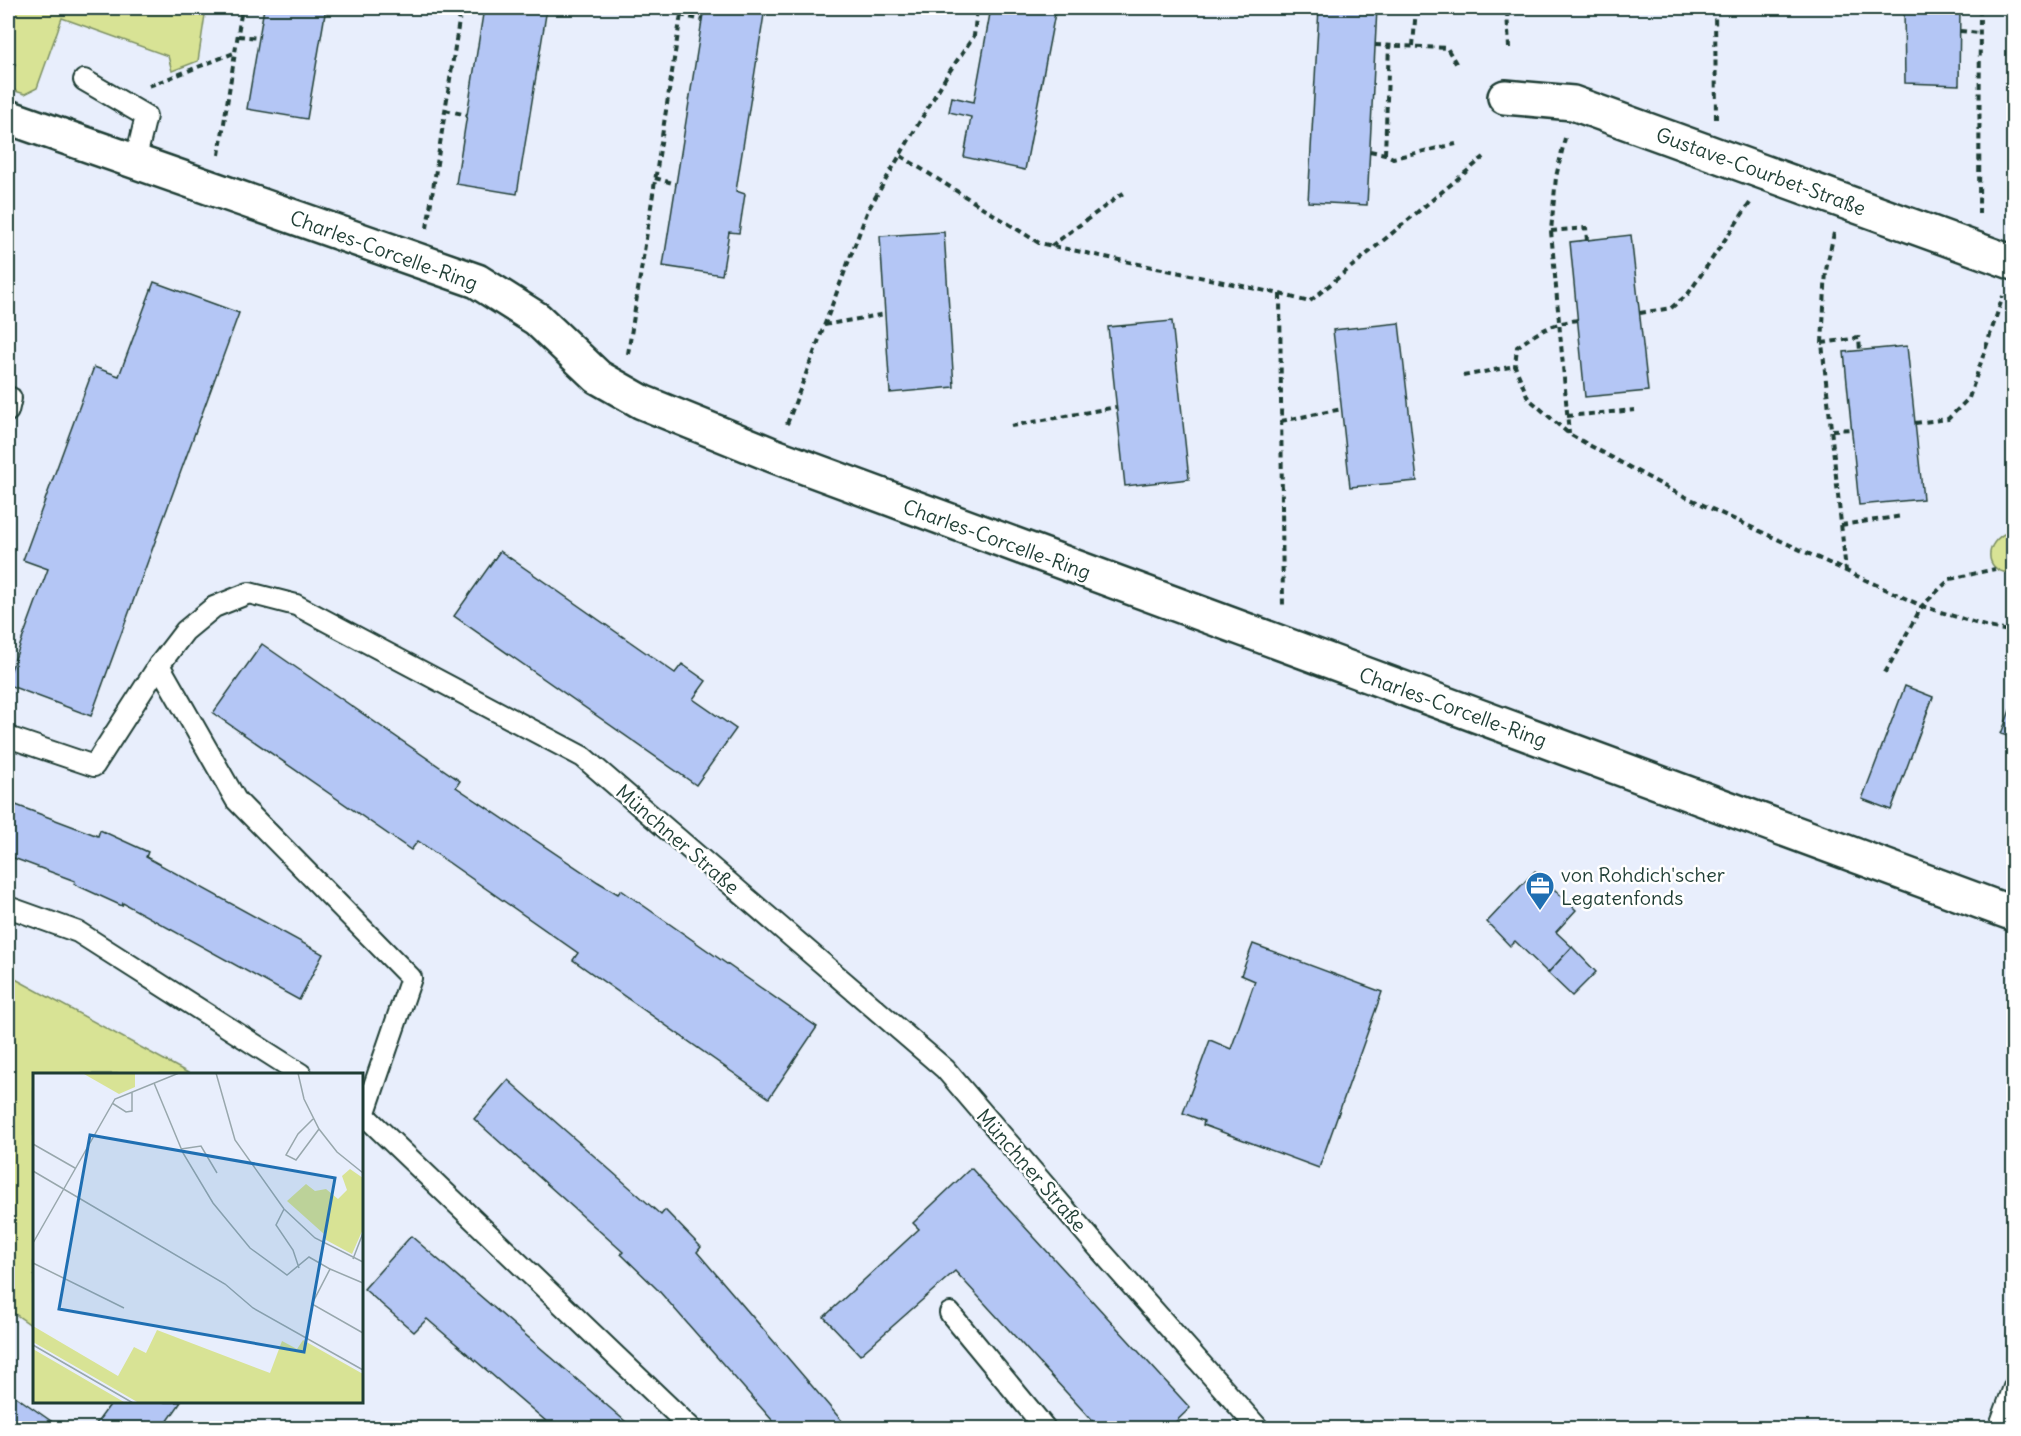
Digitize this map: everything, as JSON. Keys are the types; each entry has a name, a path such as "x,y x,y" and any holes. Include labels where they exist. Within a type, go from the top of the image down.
{"street":[{"name":"Gustave-Courbet-Straße","path":"1505,97 1573,103 2009,278"},
{"name":"Charles-Corcelle-Ring","path":"13,119 477,280 532,315 598,377 642,402 775,456 2013,914"}],"lane":[{"path":"84,80 146,116 135,162"},
{"path":"8,397 11,398 8,411"},
{"name":"Münchner Straße","path":"8,737 94,766 159,664 185,631 214,607 249,593 296,605 583,757 945,1069 1101,1251 1258,1428"},
{"path":"159,664 236,800 411,978 363,1114 440,1191 691,1428"},
{"path":"8,907 78,932 299,1073"},
{"path":"950,1313 1045,1428"},
{"path":"1999,1428 2013,1388"}],"path":[{"path":"214,189 242,8"},
{"path":"422,261 461,8"},
{"path":"622,391 681,8"},
{"path":"775,456 868,210 946,75 974,36 977,8"},
{"path":"1413,46 1416,8"},
{"path":"1715,8 1716,120"},
{"path":"1979,218 1980,8"},
{"path":"1507,10 1509,48"},
{"path":"680,15 702,20"},
{"path":"1960,31 1980,33"},
{"path":"238,36 259,39"},
{"path":"1376,45 1447,48 1457,65"},
{"path":"1385,154 1389,45"},
{"path":"117,99 235,52"},
{"path":"445,111 467,114"},
{"path":"1566,134 1557,177 1551,231 1569,434"},
{"path":"1370,151 1385,154 1393,159 1456,144"},
{"path":"901,156 1039,243 1309,302 1484,157"},
{"path":"655,178 676,184"},
{"path":"1051,246 1126,191"},
{"path":"1640,313 1671,308 1688,294 1753,200"},
{"path":"1551,231 1586,228 1587,241"},
{"path":"1834,230 1826,270 1822,343 1846,571"},
{"path":"1915,423 1948,419 1968,398 2009,278"},
{"path":"1280,294 1284,645"},
{"path":"824,325 885,314"},
{"path":"1578,320 1559,322 1517,347 1515,366 1528,398 1569,434 1673,491 1922,606 1988,627 2013,632"},
{"path":"1822,343 1859,338 1860,351"},
{"path":"1464,376 1515,366"},
{"path":"1011,426 1116,407"},
{"path":"1281,420 1342,409"},
{"path":"1567,416 1635,410"},
{"path":"1832,430 1851,429"},
{"path":"1841,525 1903,516"},
{"path":"1885,673 1922,606 1950,579 1995,568"}],"green space":[{"path":"8,8 206,8 198,61 172,71 168,56 62,18 37,88 25,94 8,89"},
{"path":"2004,534 2013,534 2013,573 1997,569 1992,565 1990,559 1992,546"},
{"path":"8,975 188,1073 33,1073 33,1326 8,1309"}],"building":[{"path":"264,8 326,8 307,119 247,109"},
{"path":"484,8 547,8 517,194 456,184"},
{"path":"704,8 765,8 736,191 745,194 739,233 729,232 722,275 663,266"},
{"path":"991,8 1056,8 1025,170 964,157 971,117 949,112 952,97 974,102"},
{"path":"1319,8 1377,8 1367,205 1308,202"},
{"path":"1449,8 1565,8 1565,11 1448,11"},
{"path":"1904,8 1960,8 1959,85 1905,83"},
{"path":"8,62 15,64 10,84 8,83"},
{"path":"944,232 954,387 890,393 880,236"},
{"path":"1631,235 1648,391 1585,397 1570,242"},
{"path":"154,282 239,313 91,716 8,685 8,678 48,569 23,560 94,367 119,376"},
{"path":"1172,321 1189,479 1125,486 1108,327"},
{"path":"1399,323 1417,481 1350,487 1333,330"},
{"path":"1907,346 1923,499 1859,505 1844,352"},
{"path":"500,551 675,673 682,664 706,681 693,699 736,729 696,785 454,616"},
{"path":"262,644 460,781 456,787 598,882 618,894 621,890 817,1027 769,1098 573,960 578,953 418,841 411,850 213,713"},
{"path":"1905,686 1933,697 1891,810 1862,799"},
{"path":"2012,705 2014,706 2014,738 2001,734"},
{"path":"8,802 98,836 100,830 148,852 146,857 323,954 299,1000 123,903 122,906 74,884 75,881 8,856"},
{"path":"1535,871 1576,910 1556,932 1572,947 1548,973 1515,941 1510,946 1487,922"},
{"path":"1253,944 1382,992 1319,1168 1203,1125 1204,1121 1183,1113 1210,1040 1231,1049 1255,981 1241,975"},
{"path":"1572,947 1596,972 1572,996 1548,973"},
{"path":"508,1080 661,1215 665,1210 701,1247 697,1252 848,1428 779,1428 659,1291 621,1254 623,1252 474,1119"},
{"path":"971,1168 1190,1408 1169,1428 1099,1428 955,1271 860,1355 824,1317 919,1229 913,1223"},
{"path":"411,1236 633,1428 554,1428 427,1319 414,1332 364,1289"},
{"path":"8,1391 61,1428 8,1428"},
{"path":"111,1403 180,1403 163,1428 93,1428"}],"place":[{"name":"von Rohdich'scher Legatenfonds","path":"1540,912"}]}
